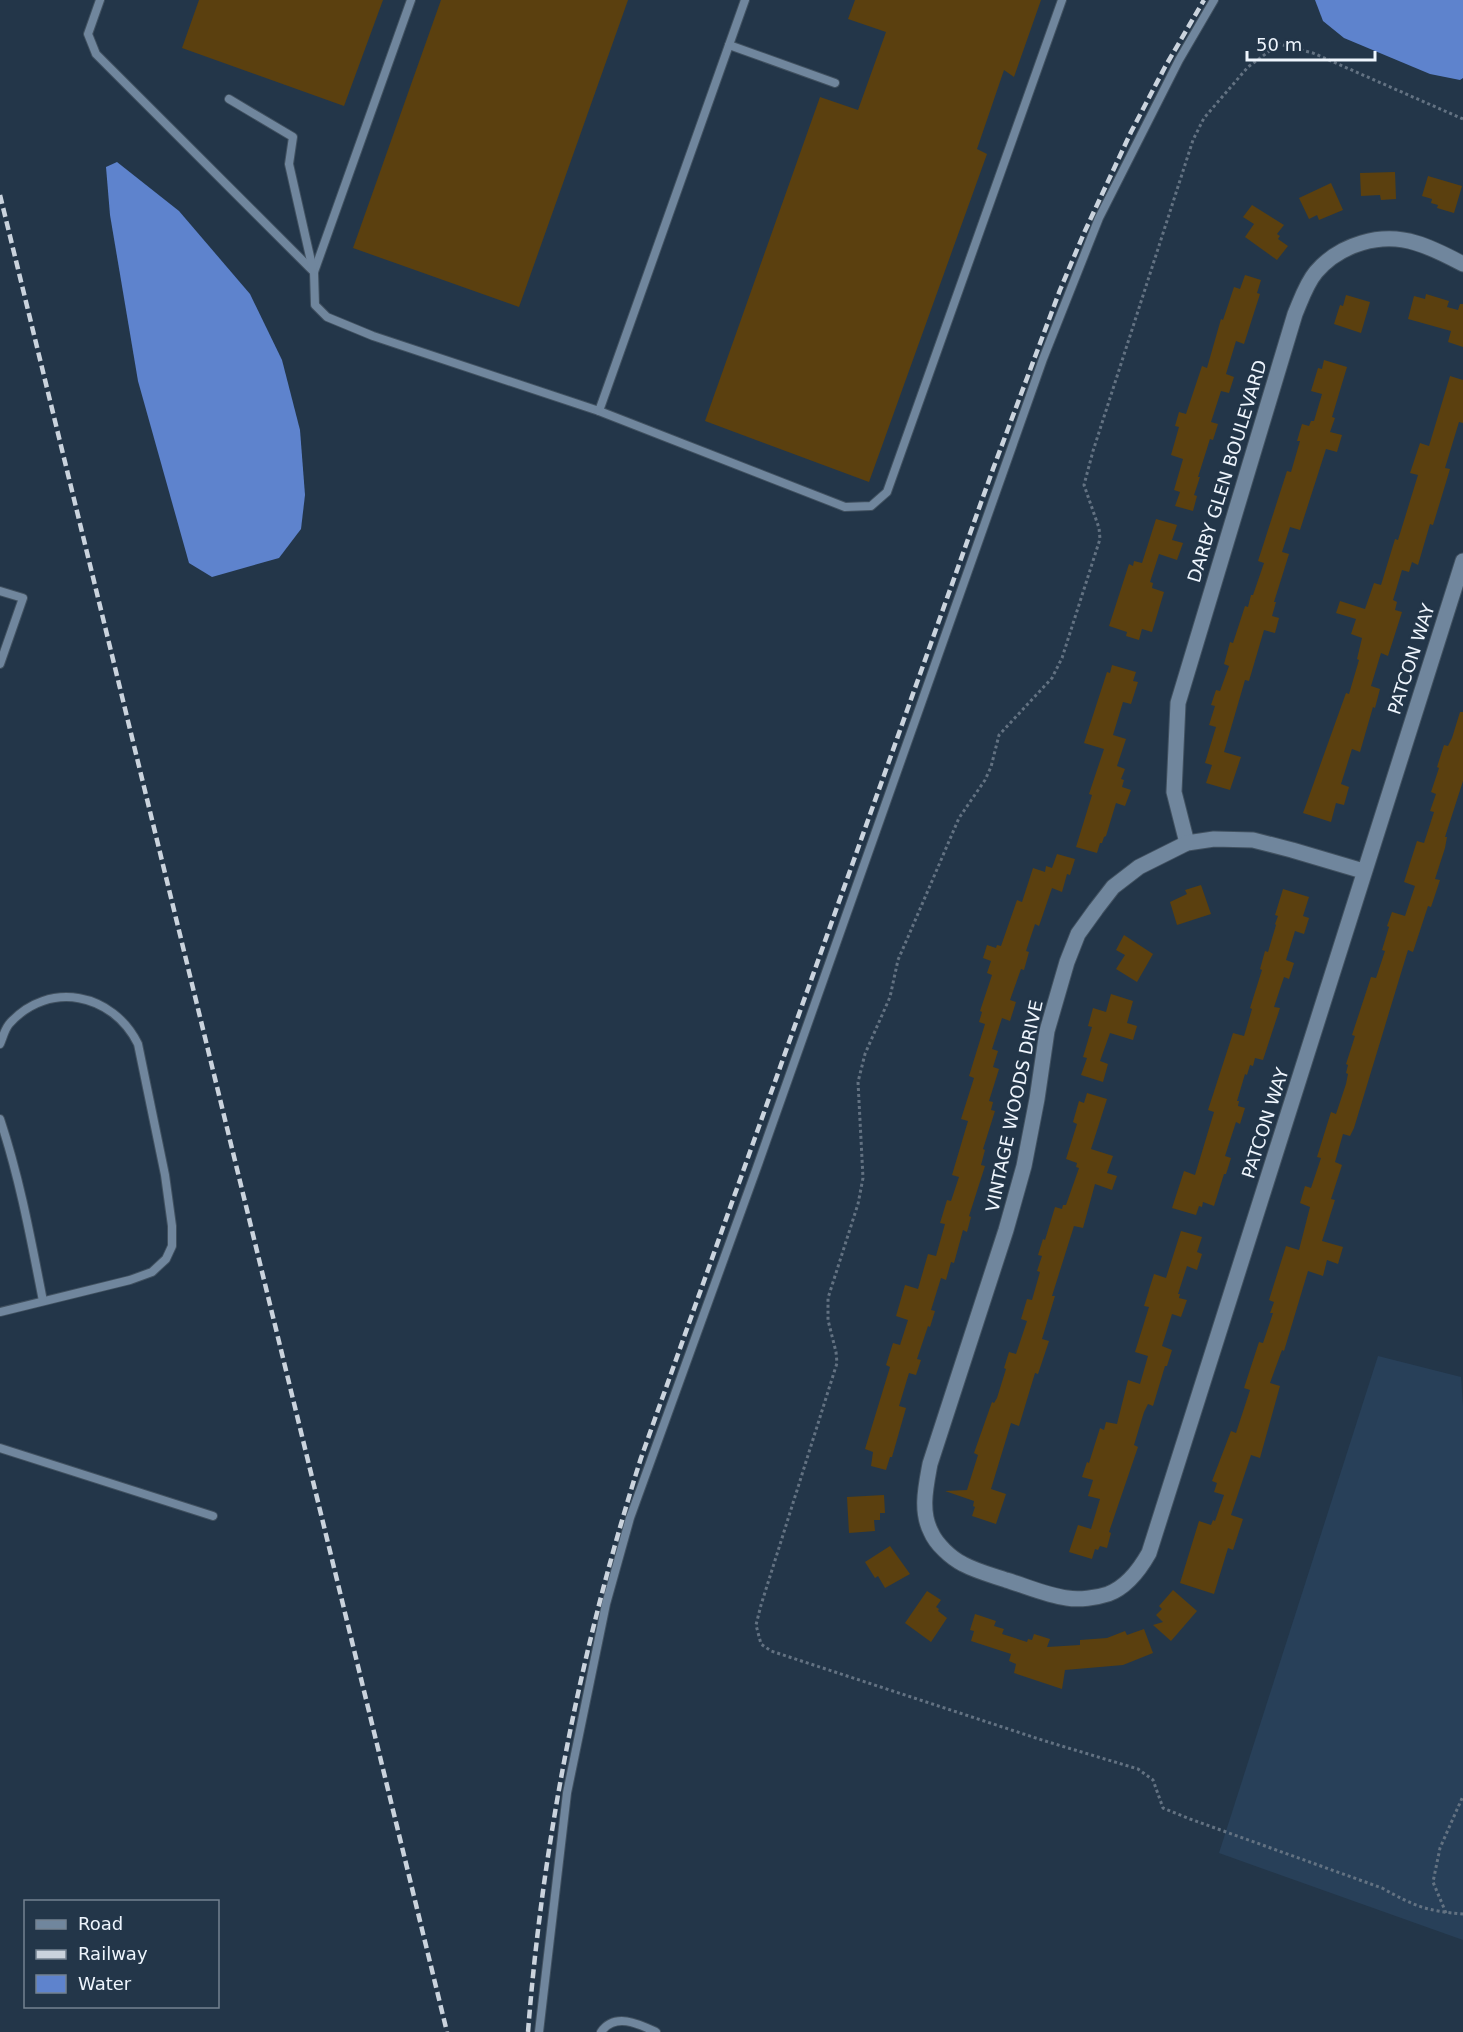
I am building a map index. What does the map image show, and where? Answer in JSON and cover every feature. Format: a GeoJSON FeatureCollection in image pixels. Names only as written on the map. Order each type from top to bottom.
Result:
{"type":"FeatureCollection","features":[{"type":"Feature","properties":{"kind":"street","name":"DARBY GLEN BOULEVARD"},"geometry":{"type":"LineString","coordinates":[[1187,843],[1174,792],[1178,704],[1295,314],[1303,294],[1315,273],[1331,258],[1351,246],[1372,240],[1395,238],[1417,243],[1463,264]]}},
{"type":"Feature","properties":{"kind":"street","name":"PATCON WAY"},"geometry":{"type":"LineString","coordinates":[[1020,1584],[1069,1599],[1109,1594],[1140,1570],[1149,1553],[1463,561]]}},
{"type":"Feature","properties":{"kind":"street","name":"VINTAGE WOODS DRIVE"},"geometry":{"type":"LineString","coordinates":[[1020,1584],[961,1564],[944,1548],[931,1533],[925,1509],[925,1490],[930,1464],[1006,1230],[1024,1166],[1047,1031],[1067,962],[1078,934],[1113,887],[1138,867],[1187,843],[1214,839],[1253,840],[1292,849],[1364,872]]}},
{"type":"Feature","properties":{"kind":"lane"},"geometry":{"type":"LineString","coordinates":[[100,0],[88,34],[96,54],[314,272]]}},
{"type":"Feature","properties":{"kind":"lane"},"geometry":{"type":"LineString","coordinates":[[314,272],[411,0]]}},
{"type":"Feature","properties":{"kind":"lane"},"geometry":{"type":"LineString","coordinates":[[600,411],[745,0]]}},
{"type":"Feature","properties":{"kind":"lane"},"geometry":{"type":"LineString","coordinates":[[229,99],[293,137],[290,164],[314,272],[315,305],[327,317],[373,336],[600,411],[845,507],[871,506],[887,492],[1062,0]]}},
{"type":"Feature","properties":{"kind":"lane"},"geometry":{"type":"LineString","coordinates":[[539,2032],[567,1793],[606,1604],[630,1518],[760,1159],[1043,359],[1099,218],[1179,60],[1214,0]]}},
{"type":"Feature","properties":{"kind":"lane"},"geometry":{"type":"LineString","coordinates":[[729,45],[835,83]]}},
{"type":"Feature","properties":{"kind":"lane"},"geometry":{"type":"LineString","coordinates":[[0,591],[23,598],[0,664]]}},
{"type":"Feature","properties":{"kind":"lane"},"geometry":{"type":"LineString","coordinates":[[0,1044],[8,1024],[27,1008],[55,996],[71,995],[86,1000],[110,1011],[122,1020],[131,1030],[138,1044],[165,1175],[172,1226],[172,1246],[166,1259],[152,1272],[129,1280],[0,1312]]}},
{"type":"Feature","properties":{"kind":"lane"},"geometry":{"type":"LineString","coordinates":[[0,1119],[25,1209],[43,1301]]}},
{"type":"Feature","properties":{"kind":"lane"},"geometry":{"type":"LineString","coordinates":[[0,1448],[213,1516]]}},
{"type":"Feature","properties":{"kind":"lane"},"geometry":{"type":"LineString","coordinates":[[601,2032],[615,2022],[632,2021],[657,2032]]}},
{"type":"Feature","properties":{"kind":"path"},"geometry":{"type":"LineString","coordinates":[[1463,119],[1312,53],[1279,44],[1248,67],[1204,118],[1192,140],[1084,485],[1096,517],[1100,539],[1065,648],[1052,678],[999,735],[988,774],[959,818],[898,960],[890,997],[859,1073],[863,1178],[858,1204],[828,1298],[828,1320],[837,1363],[756,1625],[761,1644],[771,1651],[1045,1741],[1138,1768],[1153,1780],[1163,1808],[1382,1888],[1411,1905],[1435,1912],[1463,1914]]}},
{"type":"Feature","properties":{"kind":"path"},"geometry":{"type":"LineString","coordinates":[[1446,1913],[1433,1882],[1440,1848],[1463,1796]]}},
{"type":"Feature","properties":{"kind":"shaded area"},"geometry":{"type":"Polygon","coordinates":[[[1378,1356],[1461,1377],[1463,1406],[1463,1940],[1219,1853],[1378,1356]]]}},
{"type":"Feature","properties":{"kind":"water"},"geometry":{"type":"Polygon","coordinates":[[[1315,0],[1463,0],[1463,78],[1460,80],[1430,74],[1344,38],[1323,21],[1315,0]]]}},
{"type":"Feature","properties":{"kind":"water"},"geometry":{"type":"Polygon","coordinates":[[[117,162],[179,211],[250,294],[282,360],[300,430],[305,495],[301,529],[279,558],[212,577],[189,563],[138,381],[110,215],[106,167],[117,162]]]}},
{"type":"Feature","properties":{"kind":"building"},"geometry":{"type":"Polygon","coordinates":[[[199,0],[383,0],[344,106],[182,48],[199,0]]]}},
{"type":"Feature","properties":{"kind":"building"},"geometry":{"type":"Polygon","coordinates":[[[441,0],[628,0],[519,307],[353,248],[441,0]]]}},
{"type":"Feature","properties":{"kind":"building"},"geometry":{"type":"Polygon","coordinates":[[[855,0],[1041,0],[1014,77],[1004,70],[977,149],[987,154],[869,482],[705,421],[820,97],[858,110],[886,32],[848,19],[855,0]]]}},
{"type":"Feature","properties":{"kind":"building"},"geometry":{"type":"Polygon","coordinates":[[[1395,172],[1396,199],[1381,200],[1380,195],[1361,196],[1360,173],[1395,172]]]}},
{"type":"Feature","properties":{"kind":"building"},"geometry":{"type":"Polygon","coordinates":[[[1428,176],[1462,186],[1454,213],[1437,208],[1438,205],[1431,203],[1432,199],[1422,196],[1428,176]]]}},
{"type":"Feature","properties":{"kind":"building"},"geometry":{"type":"Polygon","coordinates":[[[1331,183],[1343,210],[1319,220],[1317,215],[1309,219],[1299,198],[1331,183]]]}},
{"type":"Feature","properties":{"kind":"building"},"geometry":{"type":"Polygon","coordinates":[[[1252,205],[1284,225],[1277,234],[1280,236],[1278,239],[1288,246],[1277,260],[1245,237],[1254,224],[1243,217],[1252,205]]]}},
{"type":"Feature","properties":{"kind":"building"},"geometry":{"type":"Polygon","coordinates":[[[1245,275],[1261,280],[1257,293],[1260,294],[1244,344],[1236,341],[1226,374],[1234,377],[1229,393],[1221,391],[1211,422],[1218,424],[1213,440],[1210,439],[1198,477],[1200,477],[1194,495],[1197,496],[1193,511],[1175,506],[1180,492],[1174,490],[1183,459],[1171,455],[1179,427],[1175,426],[1179,412],[1186,414],[1202,366],[1207,368],[1221,319],[1223,320],[1234,287],[1240,289],[1245,275]]]}},
{"type":"Feature","properties":{"kind":"building"},"geometry":{"type":"Polygon","coordinates":[[[1426,294],[1449,301],[1447,307],[1458,310],[1460,304],[1463,304],[1463,347],[1448,342],[1451,331],[1408,319],[1414,296],[1425,299],[1426,294]]]}},
{"type":"Feature","properties":{"kind":"building"},"geometry":{"type":"Polygon","coordinates":[[[1346,295],[1370,302],[1361,333],[1334,324],[1346,295]]]}},
{"type":"Feature","properties":{"kind":"building"},"geometry":{"type":"Polygon","coordinates":[[[1324,360],[1347,367],[1332,417],[1335,418],[1330,432],[1342,435],[1337,452],[1326,449],[1300,530],[1290,527],[1282,552],[1289,554],[1274,602],[1276,602],[1272,616],[1279,618],[1275,633],[1264,630],[1249,681],[1245,680],[1224,752],[1241,757],[1230,790],[1206,783],[1212,765],[1205,763],[1216,727],[1209,725],[1215,706],[1211,705],[1216,690],[1220,691],[1229,666],[1224,664],[1230,642],[1233,643],[1245,606],[1248,607],[1264,563],[1258,561],[1287,471],[1291,472],[1300,441],[1297,441],[1302,424],[1309,426],[1311,421],[1314,421],[1322,394],[1311,391],[1318,368],[1322,369],[1324,360]]]}},
{"type":"Feature","properties":{"kind":"building"},"geometry":{"type":"Polygon","coordinates":[[[1450,376],[1463,380],[1463,423],[1459,422],[1445,468],[1450,469],[1418,565],[1412,562],[1409,572],[1402,570],[1393,600],[1397,602],[1395,610],[1402,612],[1388,656],[1381,653],[1371,686],[1380,689],[1375,708],[1373,707],[1360,752],[1352,749],[1341,784],[1349,787],[1344,805],[1336,803],[1331,822],[1303,813],[1346,693],[1349,694],[1359,660],[1357,659],[1362,638],[1351,634],[1356,619],[1336,613],[1340,601],[1365,609],[1374,583],[1381,585],[1418,475],[1410,473],[1420,443],[1429,446],[1450,376]]]}},
{"type":"Feature","properties":{"kind":"building"},"geometry":{"type":"Polygon","coordinates":[[[1156,519],[1177,525],[1172,540],[1183,543],[1177,560],[1159,554],[1150,582],[1153,583],[1152,588],[1164,592],[1152,632],[1142,629],[1139,640],[1126,636],[1127,632],[1109,626],[1129,564],[1133,566],[1134,561],[1142,563],[1156,519]]]}},
{"type":"Feature","properties":{"kind":"building"},"geometry":{"type":"Polygon","coordinates":[[[1112,665],[1136,672],[1133,681],[1138,682],[1131,704],[1123,702],[1113,735],[1126,739],[1117,766],[1125,769],[1121,779],[1124,780],[1122,787],[1131,790],[1125,806],[1116,803],[1106,836],[1100,843],[1097,853],[1076,847],[1092,795],[1089,794],[1104,749],[1084,743],[1107,672],[1110,673],[1112,665]]]}},
{"type":"Feature","properties":{"kind":"building"},"geometry":{"type":"Polygon","coordinates":[[[1460,712],[1463,712],[1463,781],[1445,837],[1447,837],[1445,848],[1435,879],[1440,880],[1431,907],[1428,906],[1413,952],[1408,950],[1354,1128],[1350,1136],[1343,1134],[1335,1162],[1342,1165],[1331,1199],[1335,1200],[1322,1241],[1343,1247],[1338,1264],[1327,1260],[1323,1276],[1308,1271],[1284,1351],[1282,1350],[1270,1383],[1280,1386],[1260,1458],[1251,1455],[1231,1515],[1243,1519],[1233,1550],[1228,1548],[1214,1594],[1180,1583],[1199,1521],[1211,1525],[1213,1520],[1215,1521],[1224,1495],[1214,1492],[1217,1483],[1212,1481],[1231,1431],[1236,1433],[1250,1390],[1244,1388],[1259,1342],[1263,1343],[1273,1313],[1270,1313],[1274,1302],[1269,1300],[1286,1246],[1299,1250],[1310,1207],[1300,1203],[1305,1186],[1311,1188],[1321,1158],[1317,1157],[1331,1112],[1336,1114],[1346,1084],[1348,1065],[1346,1064],[1355,1036],[1352,1035],[1371,977],[1376,978],[1385,951],[1382,950],[1392,912],[1405,916],[1415,886],[1404,882],[1417,841],[1424,843],[1434,812],[1430,811],[1436,794],[1431,792],[1439,768],[1437,767],[1444,745],[1448,746],[1452,738],[1460,712]]]}},
{"type":"Feature","properties":{"kind":"building"},"geometry":{"type":"Polygon","coordinates":[[[1057,854],[1075,859],[1070,875],[1067,874],[1062,892],[1052,888],[1039,926],[1035,924],[1026,951],[1029,952],[1024,970],[1021,969],[1010,1000],[1016,1002],[1010,1021],[1002,1018],[992,1049],[998,1051],[993,1067],[999,1069],[989,1101],[993,1102],[991,1110],[995,1111],[983,1149],[985,1150],[981,1165],[985,1166],[969,1216],[971,1217],[967,1232],[963,1230],[954,1263],[951,1262],[946,1280],[941,1278],[931,1310],[935,1311],[917,1359],[921,1360],[916,1375],[909,1373],[899,1406],[906,1408],[892,1457],[890,1457],[886,1470],[871,1466],[873,1452],[865,1449],[890,1367],[886,1365],[893,1343],[900,1345],[908,1320],[896,1316],[905,1285],[918,1289],[928,1254],[936,1256],[945,1224],[940,1223],[947,1200],[951,1201],[959,1177],[952,1175],[968,1121],[961,1119],[974,1078],[969,1076],[985,1024],[979,1022],[982,1012],[980,1011],[992,975],[987,973],[991,961],[983,958],[987,945],[996,948],[997,945],[1001,946],[1017,900],[1022,902],[1033,868],[1045,872],[1046,866],[1052,868],[1057,854]]]}},
{"type":"Feature","properties":{"kind":"building"},"geometry":{"type":"Polygon","coordinates":[[[1201,885],[1211,914],[1177,925],[1170,902],[1187,894],[1185,890],[1201,885]]]}},
{"type":"Feature","properties":{"kind":"building"},"geometry":{"type":"Polygon","coordinates":[[[1283,889],[1309,897],[1303,916],[1309,918],[1304,934],[1295,931],[1286,960],[1294,963],[1289,979],[1284,977],[1274,1007],[1280,1008],[1263,1060],[1255,1058],[1253,1066],[1250,1065],[1247,1075],[1245,1074],[1237,1101],[1239,1101],[1238,1106],[1245,1108],[1240,1124],[1236,1122],[1225,1156],[1231,1158],[1226,1174],[1224,1174],[1214,1206],[1203,1202],[1196,1215],[1172,1208],[1184,1171],[1195,1175],[1214,1112],[1208,1110],[1233,1033],[1244,1036],[1265,951],[1268,952],[1276,925],[1278,916],[1275,915],[1283,889]]]}},
{"type":"Feature","properties":{"kind":"building"},"geometry":{"type":"Polygon","coordinates":[[[1124,935],[1153,954],[1137,982],[1116,969],[1125,955],[1116,950],[1124,935]]]}},
{"type":"Feature","properties":{"kind":"building"},"geometry":{"type":"Polygon","coordinates":[[[1111,994],[1133,1001],[1127,1023],[1137,1026],[1133,1040],[1110,1033],[1100,1061],[1108,1064],[1103,1082],[1081,1075],[1087,1058],[1083,1057],[1092,1027],[1088,1026],[1093,1008],[1106,1012],[1111,994]]]}},
{"type":"Feature","properties":{"kind":"building"},"geometry":{"type":"Polygon","coordinates":[[[1087,1093],[1107,1099],[1091,1149],[1113,1156],[1107,1173],[1117,1176],[1112,1190],[1095,1184],[1083,1228],[1074,1226],[1052,1296],[1055,1296],[1042,1339],[1049,1341],[1038,1374],[1035,1373],[1019,1426],[1011,1423],[991,1489],[1006,1494],[996,1524],[972,1516],[974,1501],[945,1491],[967,1490],[978,1455],[974,1453],[992,1402],[994,1403],[997,1398],[1009,1352],[1016,1354],[1027,1321],[1021,1319],[1027,1299],[1032,1300],[1040,1272],[1037,1271],[1042,1256],[1038,1255],[1043,1239],[1045,1240],[1055,1207],[1062,1209],[1063,1205],[1066,1205],[1079,1168],[1076,1167],[1077,1163],[1066,1159],[1077,1124],[1073,1122],[1079,1101],[1084,1103],[1087,1093]]]}},
{"type":"Feature","properties":{"kind":"building"},"geometry":{"type":"Polygon","coordinates":[[[1181,1231],[1202,1237],[1197,1252],[1202,1254],[1197,1270],[1187,1266],[1178,1294],[1180,1294],[1179,1298],[1187,1300],[1181,1317],[1172,1314],[1162,1346],[1172,1350],[1153,1406],[1148,1404],[1144,1412],[1134,1445],[1138,1447],[1109,1532],[1111,1533],[1107,1548],[1100,1546],[1098,1550],[1095,1549],[1092,1559],[1069,1552],[1078,1525],[1091,1529],[1100,1499],[1088,1496],[1093,1480],[1082,1477],[1100,1428],[1104,1430],[1106,1422],[1117,1424],[1128,1380],[1140,1384],[1148,1356],[1135,1352],[1149,1307],[1144,1306],[1154,1274],[1166,1278],[1181,1231]]]}},
{"type":"Feature","properties":{"kind":"building"},"geometry":{"type":"Polygon","coordinates":[[[884,1495],[885,1513],[880,1513],[880,1520],[874,1520],[875,1531],[849,1533],[847,1497],[884,1495]]]}},
{"type":"Feature","properties":{"kind":"building"},"geometry":{"type":"Polygon","coordinates":[[[890,1546],[910,1574],[885,1588],[878,1576],[875,1578],[865,1562],[890,1546]]]}},
{"type":"Feature","properties":{"kind":"building"},"geometry":{"type":"Polygon","coordinates":[[[1173,1590],[1197,1611],[1171,1641],[1153,1625],[1163,1622],[1156,1615],[1162,1609],[1159,1606],[1173,1590]]]}},
{"type":"Feature","properties":{"kind":"building"},"geometry":{"type":"Polygon","coordinates":[[[927,1591],[941,1600],[936,1607],[947,1618],[931,1642],[905,1623],[927,1591]]]}},
{"type":"Feature","properties":{"kind":"building"},"geometry":{"type":"Polygon","coordinates":[[[975,1614],[996,1621],[994,1626],[1004,1629],[1002,1634],[1027,1642],[1028,1639],[1032,1640],[1034,1634],[1050,1639],[1047,1647],[1080,1645],[1080,1640],[1107,1638],[1125,1631],[1127,1635],[1144,1629],[1153,1653],[1123,1665],[1065,1670],[1062,1689],[1014,1673],[1016,1664],[1009,1661],[1011,1654],[971,1641],[974,1631],[970,1630],[975,1614]]]}},
{"type":"Feature","properties":{"kind":"railway"},"geometry":{"type":"LineString","coordinates":[[528,2032],[544,1886],[568,1742],[601,1599],[641,1458],[993,469],[1060,290],[1131,132],[1204,0]]}},
{"type":"Feature","properties":{"kind":"railway"},"geometry":{"type":"LineString","coordinates":[[0,195],[447,2032]]}}]}
